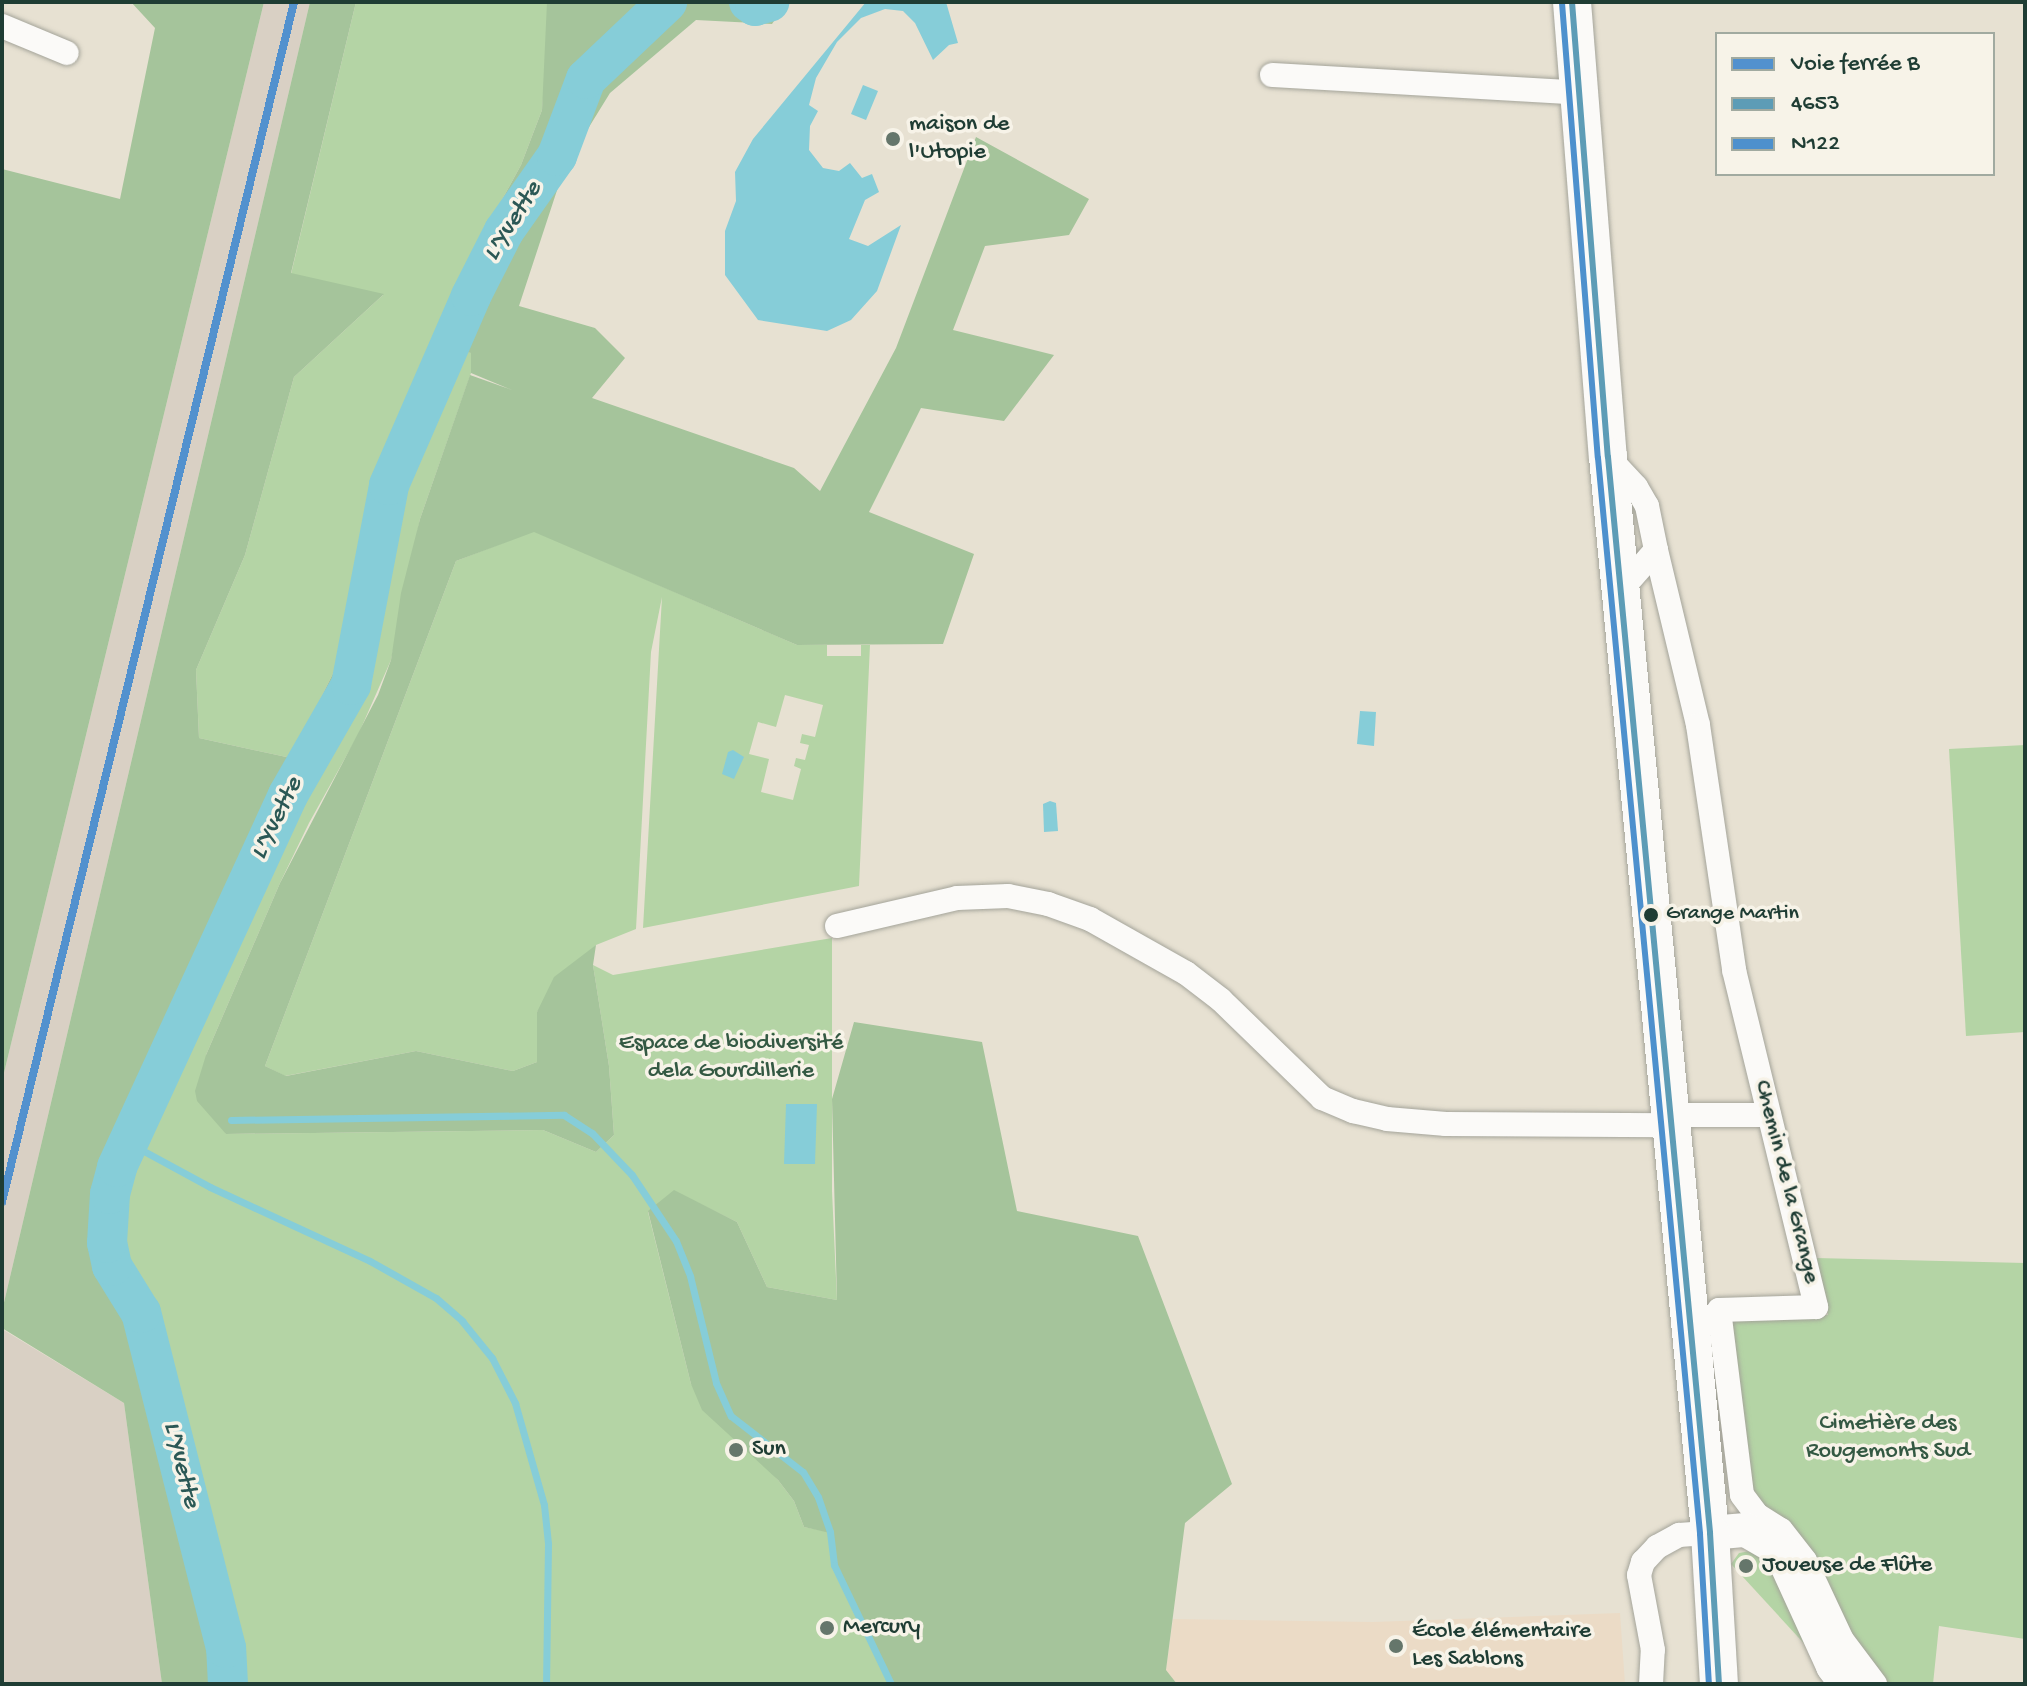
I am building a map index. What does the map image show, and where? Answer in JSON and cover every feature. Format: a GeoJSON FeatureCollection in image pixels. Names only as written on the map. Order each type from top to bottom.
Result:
{"type":"FeatureCollection","features":[{"type":"Feature","properties":{"kind":"main road"},"geometry":{"type":"LineString","coordinates":[[1579,5],[1581,93],[1608,457],[1668,1120],[1710,1533],[1719,1684]]}},
{"type":"Feature","properties":{"kind":"street"},"geometry":{"type":"LineString","coordinates":[[2,26],[67,53]]}},
{"type":"Feature","properties":{"kind":"street"},"geometry":{"type":"LineString","coordinates":[[1272,75],[1581,93]]}},
{"type":"Feature","properties":{"kind":"street","name":"Chemin de la Grange"},"geometry":{"type":"LineString","coordinates":[[1608,457],[1636,487],[1647,506],[1698,725],[1734,970],[1816,1307],[1719,1310],[1742,1495],[1757,1515],[1781,1530],[1805,1561],[1842,1640],[1875,1684]]}},
{"type":"Feature","properties":{"kind":"street"},"geometry":{"type":"LineString","coordinates":[[1620,591],[1656,550]]}},
{"type":"Feature","properties":{"kind":"street"},"geometry":{"type":"LineString","coordinates":[[837,926],[957,898],[1008,896],[1048,904],[1090,919],[1186,973],[1221,1000],[1322,1098],[1353,1111],[1387,1119],[1446,1124],[1769,1115]]}},
{"type":"Feature","properties":{"kind":"street"},"geometry":{"type":"LineString","coordinates":[[1651,1684],[1653,1650],[1639,1575],[1643,1562],[1657,1547],[1679,1535],[1746,1530],[1780,1550],[1833,1666],[1846,1684]]}},
{"type":"Feature","properties":{"kind":"shaded area"},"geometry":{"type":"Polygon","coordinates":[[[264,2],[310,2],[2,1311],[2,1081],[264,2]]]}},
{"type":"Feature","properties":{"kind":"shaded area"},"geometry":{"type":"Polygon","coordinates":[[[2,1329],[124,1403],[162,1684],[2,1684],[2,1329]]]}},
{"type":"Feature","properties":{"kind":"shaded area","name":"École élémentaire Les Sablons"},"geometry":{"type":"Polygon","coordinates":[[[1620,1613],[1625,1684],[1177,1684],[1166,1670],[1173,1619],[1373,1622],[1620,1613]]]}},
{"type":"Feature","properties":{"kind":"green space"},"geometry":{"type":"Polygon","coordinates":[[[131,2],[264,2],[2,1081],[2,169],[120,199],[155,28],[131,2]]]}},
{"type":"Feature","properties":{"kind":"green space"},"geometry":{"type":"Polygon","coordinates":[[[310,2],[356,2],[291,273],[384,294],[294,377],[245,555],[196,670],[199,738],[291,758],[342,655],[383,476],[439,350],[470,258],[521,165],[542,110],[547,2],[787,2],[772,24],[696,20],[610,93],[565,166],[519,306],[595,328],[625,358],[592,398],[794,468],[820,491],[896,348],[976,137],[1089,199],[1069,235],[985,246],[953,330],[1054,355],[1004,421],[921,408],[869,512],[974,554],[943,644],[797,645],[534,532],[456,561],[265,1066],[286,1076],[416,1051],[513,1071],[537,1062],[537,1012],[554,977],[596,945],[593,965],[609,1066],[614,1135],[596,1152],[543,1130],[226,1134],[197,1101],[195,1091],[206,1055],[280,883],[378,695],[391,660],[401,593],[420,519],[470,375],[512,390],[471,373],[471,353],[449,348],[389,485],[351,685],[288,795],[117,1167],[110,1194],[107,1243],[112,1266],[141,1313],[226,1648],[228,1684],[162,1684],[124,1403],[2,1328],[2,1311],[310,2]]]}},
{"type":"Feature","properties":{"kind":"green space"},"geometry":{"type":"Polygon","coordinates":[[[356,2],[547,2],[547,54],[542,110],[521,165],[470,258],[439,350],[383,476],[342,655],[291,758],[199,738],[196,670],[245,555],[294,377],[383,295],[291,274],[356,2]]]}},
{"type":"Feature","properties":{"kind":"green space","name":"Espace de biodiversité dela Gourdillerie"},"geometry":{"type":"Polygon","coordinates":[[[449,348],[472,353],[471,373],[420,519],[391,660],[358,735],[280,883],[206,1055],[226,1134],[543,1130],[596,1152],[614,1135],[609,1066],[593,965],[613,975],[832,938],[832,1191],[837,1300],[767,1287],[737,1222],[674,1191],[648,1212],[691,1384],[778,1480],[794,1501],[804,1527],[830,1532],[834,1565],[891,1684],[228,1684],[226,1648],[141,1314],[112,1266],[107,1243],[110,1194],[117,1167],[288,795],[351,685],[389,485],[449,348]]]}},
{"type":"Feature","properties":{"kind":"green space"},"geometry":{"type":"Polygon","coordinates":[[[534,531],[797,645],[827,645],[827,656],[861,656],[861,645],[870,645],[859,886],[643,928],[662,597],[651,652],[636,929],[596,945],[537,1012],[537,1062],[513,1071],[416,1051],[285,1076],[265,1066],[456,561],[534,531]],[[785,695],[776,727],[758,722],[749,754],[769,759],[761,792],[793,800],[801,769],[794,766],[796,758],[805,760],[809,745],[800,743],[802,734],[815,737],[823,705],[785,695]]]}},
{"type":"Feature","properties":{"kind":"green space"},"geometry":{"type":"Polygon","coordinates":[[[2025,745],[2025,1032],[1966,1036],[1949,749],[2025,745]]]}},
{"type":"Feature","properties":{"kind":"green space"},"geometry":{"type":"Polygon","coordinates":[[[854,1022],[982,1042],[1017,1211],[1138,1236],[1232,1484],[1185,1523],[1166,1670],[1177,1684],[891,1684],[834,1565],[830,1533],[804,1527],[794,1501],[778,1480],[702,1410],[691,1384],[648,1211],[674,1190],[737,1222],[767,1287],[837,1300],[832,1099],[854,1022]]]}},
{"type":"Feature","properties":{"kind":"green space","name":"Cimetière des Rougemonts Sud"},"geometry":{"type":"Polygon","coordinates":[[[1816,1258],[2025,1263],[2025,1639],[1939,1626],[1933,1684],[1880,1684],[1754,1499],[1725,1318],[1828,1315],[1816,1258]]]}},
{"type":"Feature","properties":{"kind":"green space"},"geometry":{"type":"Polygon","coordinates":[[[1750,1551],[1769,1559],[1810,1650],[1731,1564],[1739,1553],[1750,1551]]]}},
{"type":"Feature","properties":{"kind":"water"},"geometry":{"type":"Polygon","coordinates":[[[866,2],[946,2],[958,43],[949,45],[933,60],[915,23],[903,11],[885,9],[861,18],[837,42],[816,78],[809,105],[818,111],[810,126],[809,150],[823,168],[839,171],[850,163],[862,178],[872,174],[879,192],[865,200],[849,239],[868,246],[901,225],[877,291],[851,320],[827,331],[758,320],[725,275],[725,231],[736,201],[735,172],[753,139],[866,2]]]}},
{"type":"Feature","properties":{"kind":"water"},"geometry":{"type":"Polygon","coordinates":[[[863,85],[878,91],[866,120],[851,114],[863,85]]]}},
{"type":"Feature","properties":{"kind":"water"},"geometry":{"type":"Polygon","coordinates":[[[1360,711],[1376,712],[1374,746],[1357,744],[1360,711]]]}},
{"type":"Feature","properties":{"kind":"water"},"geometry":{"type":"Polygon","coordinates":[[[733,750],[744,757],[734,779],[722,774],[728,752],[733,750]]]}},
{"type":"Feature","properties":{"kind":"water"},"geometry":{"type":"Polygon","coordinates":[[[1050,801],[1056,803],[1058,831],[1044,832],[1043,804],[1050,801]]]}},
{"type":"Feature","properties":{"kind":"water"},"geometry":{"type":"Polygon","coordinates":[[[786,1104],[817,1104],[815,1164],[784,1164],[786,1104]]]}},
{"type":"Feature","properties":{"kind":"waterway","name":"L'Yvette"},"geometry":{"type":"LineString","coordinates":[[228,1684],[226,1648],[141,1313],[112,1266],[107,1243],[110,1194],[117,1167],[288,795],[351,685],[389,485],[471,296],[504,231],[557,156],[586,79],[667,2]]}},
{"type":"Feature","properties":{"kind":"waterway"},"geometry":{"type":"LineString","coordinates":[[749,2],[755,6],[769,2]]}},
{"type":"Feature","properties":{"kind":"waterway"},"geometry":{"type":"LineString","coordinates":[[231,1120],[564,1115],[592,1133],[632,1175],[676,1241],[690,1276],[716,1383],[731,1416],[803,1472],[818,1497],[830,1532],[834,1565],[891,1684]]}},
{"type":"Feature","properties":{"kind":"waterway"},"geometry":{"type":"LineString","coordinates":[[129,1143],[210,1187],[370,1261],[436,1298],[462,1321],[492,1358],[515,1403],[544,1505],[548,1544],[546,1684]]}},
{"type":"Feature","properties":{"kind":"rail line","name":"B"},"geometry":{"type":"LineString","coordinates":[[2,1202],[294,2]]}},
{"type":"Feature","properties":{"kind":"transit line","name":"4653"},"geometry":{"type":"LineString","coordinates":[[1572,2],[1608,457],[1710,1533],[1719,1684]]}},
{"type":"Feature","properties":{"kind":"transit line","name":"N122"},"geometry":{"type":"LineString","coordinates":[[1562,3],[1598,458],[1700,1534],[1709,1684]]}},
{"type":"Feature","properties":{"kind":"place","name":"maison de l'Utopie"},"geometry":{"type":"Point","coordinates":[893,139]}},
{"type":"Feature","properties":{"kind":"place","name":"Grange Martin"},"geometry":{"type":"Point","coordinates":[1651,915]}},
{"type":"Feature","properties":{"kind":"place","name":"Sun"},"geometry":{"type":"Point","coordinates":[736,1450]}},
{"type":"Feature","properties":{"kind":"place","name":"Joueuse de Flûte"},"geometry":{"type":"Point","coordinates":[1746,1566]}},
{"type":"Feature","properties":{"kind":"place","name":"Mercury"},"geometry":{"type":"Point","coordinates":[827,1628]}},
{"type":"Feature","properties":{"kind":"place","name":"École élémentaire Les Sablons"},"geometry":{"type":"Point","coordinates":[1396,1646]}}]}
